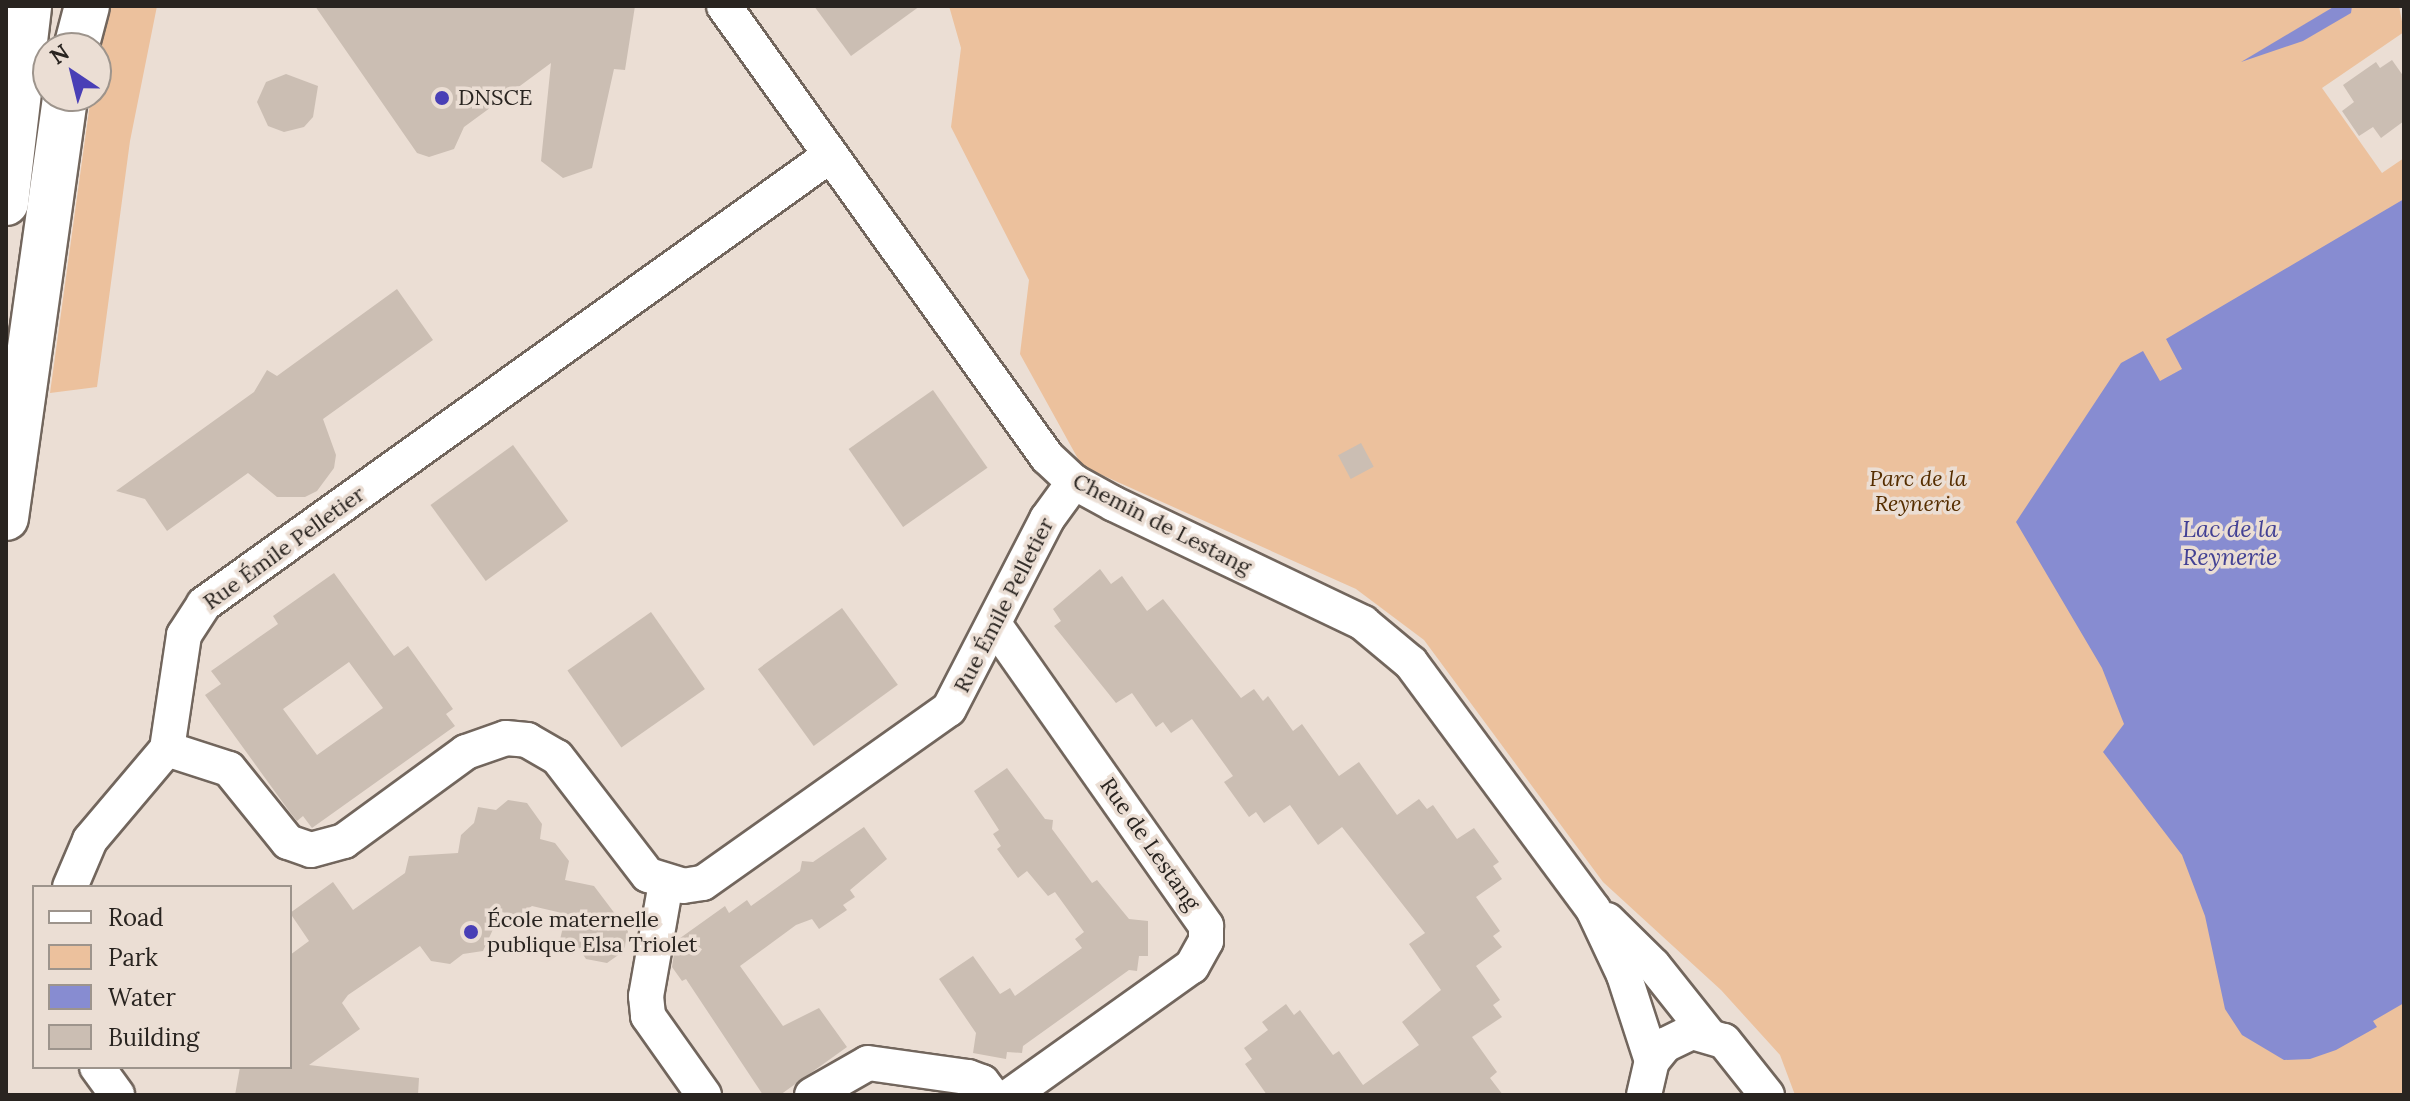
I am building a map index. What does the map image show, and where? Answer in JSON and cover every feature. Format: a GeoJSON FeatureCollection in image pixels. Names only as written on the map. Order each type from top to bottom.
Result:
{"type":"FeatureCollection","features":[{"type":"Feature","properties":{"kind":"main road"},"geometry":{"type":"LineString","coordinates":[[6,203],[29,6]]}},
{"type":"Feature","properties":{"kind":"main road"},"geometry":{"type":"LineString","coordinates":[[80,32],[87,6]]}},
{"type":"Feature","properties":{"kind":"main road"},"geometry":{"type":"LineString","coordinates":[[6,518],[63,112]]}},
{"type":"Feature","properties":{"kind":"street","name":"Chemin de Lestang"},"geometry":{"type":"LineString","coordinates":[[724,6],[828,157],[1047,457],[1074,482],[1363,623],[1388,642],[1432,691],[1593,909],[1653,965],[1707,1033],[1735,1051],[1767,1095]]}},
{"type":"Feature","properties":{"kind":"street","name":"Rue Émile Pelletier"},"geometry":{"type":"LineString","coordinates":[[167,749],[184,635],[204,604],[828,157]]}},
{"type":"Feature","properties":{"kind":"street","name":"Rue Émile Pelletier"},"geometry":{"type":"LineString","coordinates":[[666,883],[683,886],[716,879],[937,721],[957,699],[1047,519],[1074,482]]}},
{"type":"Feature","properties":{"kind":"street","name":"Rue de Lestang"},"geometry":{"type":"LineString","coordinates":[[994,624],[1206,926],[1201,955],[1192,966],[1011,1095]]}},
{"type":"Feature","properties":{"kind":"street"},"geometry":{"type":"LineString","coordinates":[[71,885],[90,840],[167,749],[229,769],[288,842],[311,850],[344,841],[466,752],[487,742],[527,740],[557,757],[637,864],[666,883],[646,996],[648,1016],[704,1095]]}},
{"type":"Feature","properties":{"kind":"street","name":"Chemin de Lestang"},"geometry":{"type":"LineString","coordinates":[[1593,909],[1624,975],[1652,1061]]}},
{"type":"Feature","properties":{"kind":"street"},"geometry":{"type":"LineString","coordinates":[[1644,1095],[1652,1061],[1680,1035],[1707,1033]]}},
{"type":"Feature","properties":{"kind":"street"},"geometry":{"type":"LineString","coordinates":[[812,1095],[868,1063],[968,1077],[982,1082],[992,1095]]}},
{"type":"Feature","properties":{"kind":"street"},"geometry":{"type":"LineString","coordinates":[[98,1069],[117,1095]]}},
{"type":"Feature","properties":{"kind":"green space"},"geometry":{"type":"Polygon","coordinates":[[[108,6],[157,6],[130,141],[97,387],[50,393],[89,112],[112,112],[112,32],[100,31],[108,6]]]}},
{"type":"Feature","properties":{"kind":"green space","name":"Parc de la Reynerie"},"geometry":{"type":"Polygon","coordinates":[[[949,6],[2399,6],[2404,32],[2322,88],[2382,173],[2404,158],[2404,1095],[1795,1095],[1780,1055],[1721,990],[1603,882],[1424,640],[1356,589],[1082,466],[1020,354],[1029,280],[951,127],[961,48],[949,6]]]}},
{"type":"Feature","properties":{"kind":"water"},"geometry":{"type":"Polygon","coordinates":[[[2335,6],[2352,6],[2351,13],[2303,41],[2241,62],[2335,6]]]}},
{"type":"Feature","properties":{"kind":"water","name":"Lac de la Reynerie"},"geometry":{"type":"Polygon","coordinates":[[[2404,199],[2404,1003],[2373,1021],[2377,1027],[2336,1050],[2310,1059],[2284,1060],[2242,1035],[2225,1009],[2205,916],[2182,855],[2103,752],[2124,724],[2102,668],[2016,522],[2121,363],[2143,351],[2160,381],[2182,369],[2166,339],[2404,199]]]}},
{"type":"Feature","properties":{"kind":"building","name":"DNSCE"},"geometry":{"type":"Polygon","coordinates":[[[315,6],[635,6],[625,70],[614,69],[592,168],[563,178],[541,161],[551,63],[464,127],[454,149],[429,157],[417,153],[315,6]]]}},
{"type":"Feature","properties":{"kind":"building"},"geometry":{"type":"Polygon","coordinates":[[[814,6],[920,6],[851,56],[814,6]]]}},
{"type":"Feature","properties":{"kind":"building"},"geometry":{"type":"Polygon","coordinates":[[[2392,60],[2404,77],[2404,121],[2381,138],[2373,127],[2359,136],[2342,111],[2354,102],[2343,85],[2376,62],[2380,68],[2392,60]]]}},
{"type":"Feature","properties":{"kind":"building"},"geometry":{"type":"Polygon","coordinates":[[[286,74],[318,86],[313,117],[304,127],[284,132],[268,126],[257,102],[266,82],[286,74]]]}},
{"type":"Feature","properties":{"kind":"building"},"geometry":{"type":"Polygon","coordinates":[[[397,289],[433,340],[323,419],[336,455],[334,468],[317,491],[305,497],[277,497],[248,473],[167,531],[145,499],[116,491],[254,392],[267,370],[277,376],[397,289]]]}},
{"type":"Feature","properties":{"kind":"building"},"geometry":{"type":"Polygon","coordinates":[[[933,390],[987,468],[903,527],[849,449],[933,390]]]}},
{"type":"Feature","properties":{"kind":"building"},"geometry":{"type":"Polygon","coordinates":[[[1361,443],[1374,467],[1351,479],[1338,455],[1361,443]]]}},
{"type":"Feature","properties":{"kind":"building"},"geometry":{"type":"Polygon","coordinates":[[[513,445],[568,521],[486,581],[430,505],[513,445]]]}},
{"type":"Feature","properties":{"kind":"building"},"geometry":{"type":"Polygon","coordinates":[[[1100,569],[1111,584],[1122,576],[1147,611],[1163,599],[1241,698],[1254,689],[1263,701],[1268,696],[1293,731],[1302,724],[1339,776],[1359,762],[1397,815],[1419,799],[1427,809],[1433,805],[1457,839],[1474,828],[1499,862],[1493,866],[1502,879],[1476,897],[1500,931],[1493,936],[1502,947],[1476,966],[1500,1000],[1493,1005],[1502,1017],[1472,1037],[1497,1072],[1490,1078],[1503,1095],[1267,1095],[1245,1064],[1252,1059],[1244,1048],[1268,1030],[1262,1022],[1286,1004],[1294,1015],[1300,1010],[1333,1055],[1339,1051],[1363,1085],[1419,1045],[1402,1022],[1441,990],[1409,944],[1425,933],[1342,827],[1318,845],[1290,805],[1264,823],[1256,812],[1249,817],[1224,782],[1233,776],[1192,719],[1171,733],[1163,722],[1156,727],[1132,693],[1116,703],[1054,626],[1061,621],[1053,609],[1100,569]]]}},
{"type":"Feature","properties":{"kind":"building"},"geometry":{"type":"Polygon","coordinates":[[[334,573],[394,656],[408,646],[453,709],[446,714],[455,726],[312,828],[303,816],[297,821],[205,695],[221,684],[211,671],[278,624],[273,616],[334,573]],[[349,662],[283,709],[317,755],[383,708],[349,662]]]}},
{"type":"Feature","properties":{"kind":"building"},"geometry":{"type":"Polygon","coordinates":[[[842,608],[898,685],[814,746],[758,669],[842,608]]]}},
{"type":"Feature","properties":{"kind":"building"},"geometry":{"type":"Polygon","coordinates":[[[651,612],[705,689],[621,748],[567,671],[651,612]]]}},
{"type":"Feature","properties":{"kind":"building"},"geometry":{"type":"Polygon","coordinates":[[[1007,768],[1045,819],[1053,820],[1052,829],[1092,883],[1097,880],[1129,919],[1148,921],[1148,956],[1139,956],[1137,971],[1129,970],[1023,1046],[1022,1053],[1007,1052],[1006,1059],[973,1053],[976,1033],[939,979],[973,956],[1000,994],[1010,988],[1015,996],[1082,948],[1075,939],[1084,932],[1055,892],[1048,896],[1027,871],[1018,878],[997,849],[1001,846],[993,834],[999,830],[974,791],[1007,768]]]}},
{"type":"Feature","properties":{"kind":"building"},"geometry":{"type":"Polygon","coordinates":[[[508,800],[527,803],[542,824],[540,839],[555,843],[569,861],[565,880],[594,886],[628,931],[624,951],[607,963],[586,959],[578,947],[559,944],[566,914],[532,906],[519,915],[501,912],[483,951],[463,954],[450,964],[431,961],[420,946],[348,995],[342,1003],[360,1029],[309,1065],[419,1078],[418,1095],[235,1095],[240,1069],[292,1069],[292,954],[309,941],[292,912],[333,882],[353,910],[405,873],[409,856],[458,853],[461,835],[474,823],[478,807],[496,810],[508,800]]]}},
{"type":"Feature","properties":{"kind":"building"},"geometry":{"type":"Polygon","coordinates":[[[864,827],[887,859],[850,890],[855,897],[843,905],[847,910],[819,929],[812,919],[796,925],[740,966],[783,1026],[819,1008],[847,1047],[780,1095],[763,1095],[686,979],[682,981],[672,967],[676,941],[725,906],[729,913],[747,900],[751,906],[800,871],[802,861],[813,862],[864,827]]]}},
{"type":"Feature","properties":{"kind":"place","name":"DNSCE"},"geometry":{"type":"Point","coordinates":[442,98]}},
{"type":"Feature","properties":{"kind":"place","name":"École maternelle publique Elsa Triolet"},"geometry":{"type":"Point","coordinates":[471,932]}}]}
